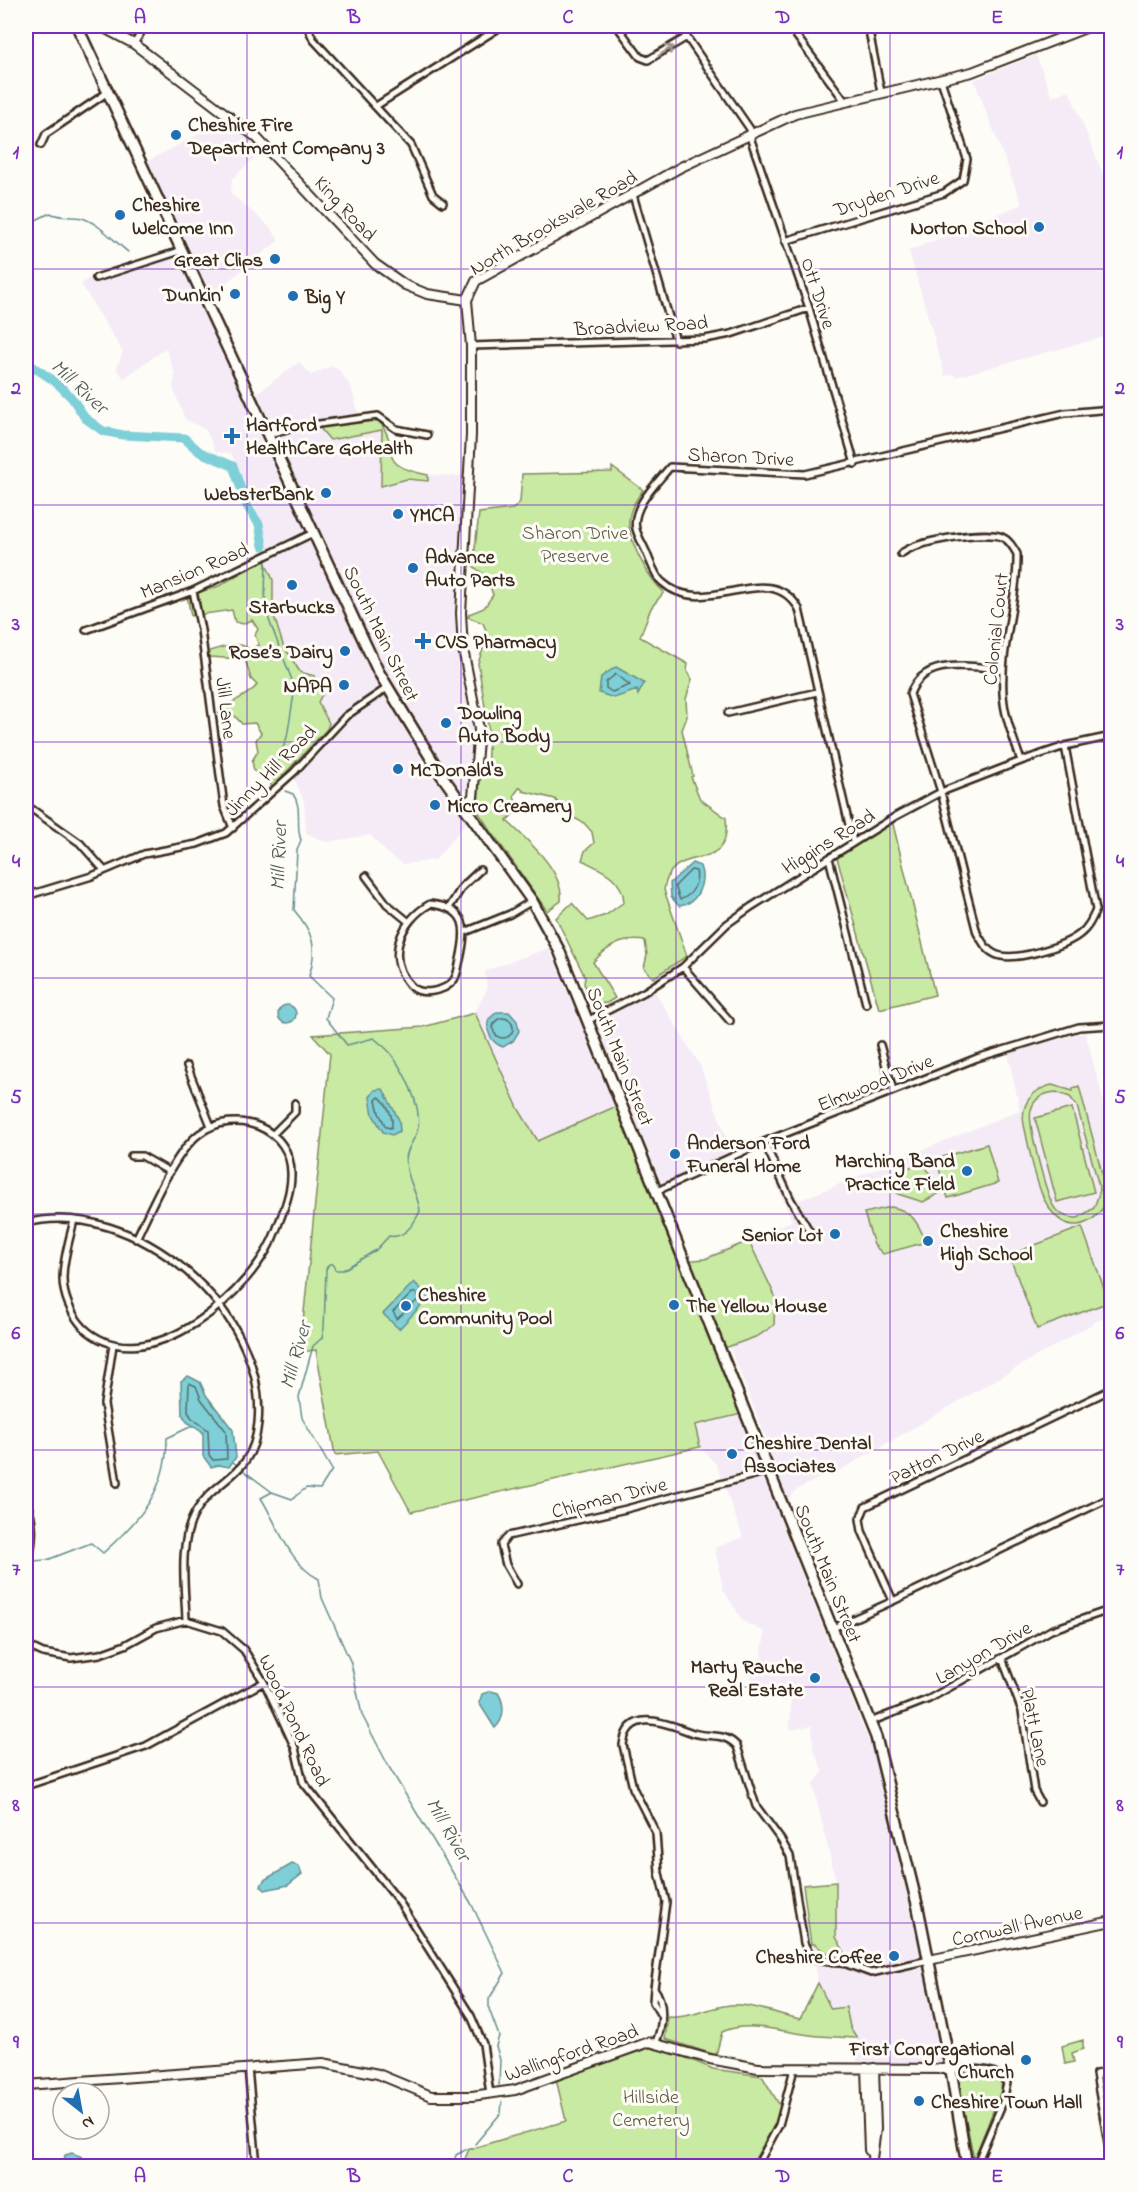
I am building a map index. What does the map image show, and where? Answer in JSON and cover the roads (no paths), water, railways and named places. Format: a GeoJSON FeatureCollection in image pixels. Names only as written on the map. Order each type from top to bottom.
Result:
{"type":"FeatureCollection","features":[{"type":"Feature","properties":{"kind":"highway","name":"South Main Street"},"geometry":{"type":"LineString","coordinates":[[77,26],[180,251],[387,688],[426,751],[532,901],[559,950],[833,1628],[886,1769],[929,1960],[951,2069],[967,2166]]}},
{"type":"Feature","properties":{"kind":"street","name":"King Road"},"geometry":{"type":"LineString","coordinates":[[100,26],[134,44],[256,138],[375,264],[405,285],[427,294],[467,300]]}},
{"type":"Feature","properties":{"kind":"street"},"geometry":{"type":"LineString","coordinates":[[134,44],[145,26]]}},
{"type":"Feature","properties":{"kind":"street"},"geometry":{"type":"LineString","coordinates":[[307,26],[313,39],[411,146],[434,195],[443,204]]}},
{"type":"Feature","properties":{"kind":"street"},"geometry":{"type":"LineString","coordinates":[[376,106],[502,26]]}},
{"type":"Feature","properties":{"kind":"street"},"geometry":{"type":"LineString","coordinates":[[617,26],[640,57],[648,60],[687,37]]}},
{"type":"Feature","properties":{"kind":"street","name":"Ott Drive"},"geometry":{"type":"LineString","coordinates":[[679,26],[747,122],[809,308],[855,464]]}},
{"type":"Feature","properties":{"kind":"street"},"geometry":{"type":"LineString","coordinates":[[789,26],[844,100]]}},
{"type":"Feature","properties":{"kind":"street"},"geometry":{"type":"LineString","coordinates":[[868,26],[881,92]]}},
{"type":"Feature","properties":{"kind":"street","name":"North Brooksvale Road"},"geometry":{"type":"LineString","coordinates":[[464,805],[466,798],[473,791],[479,729],[463,649],[461,613],[471,435],[471,346],[467,300],[477,281],[681,166],[795,114],[844,100],[972,72],[1091,26]]}},
{"type":"Feature","properties":{"kind":"street"},"geometry":{"type":"LineString","coordinates":[[1105,26],[1112,43]]}},
{"type":"Feature","properties":{"kind":"street","name":"Dryden Drive"},"geometry":{"type":"LineString","coordinates":[[785,241],[944,193],[963,180],[967,159],[942,80]]}},
{"type":"Feature","properties":{"kind":"street"},"geometry":{"type":"LineString","coordinates":[[41,145],[46,134],[108,93]]}},
{"type":"Feature","properties":{"kind":"street"},"geometry":{"type":"LineString","coordinates":[[633,195],[676,341]]}},
{"type":"Feature","properties":{"kind":"street"},"geometry":{"type":"LineString","coordinates":[[96,278],[180,251]]}},
{"type":"Feature","properties":{"kind":"street","name":"Broadview Road"},"geometry":{"type":"LineString","coordinates":[[471,346],[676,341],[731,334],[809,308]]}},
{"type":"Feature","properties":{"kind":"street","name":"Sharon Drive"},"geometry":{"type":"LineString","coordinates":[[853,842],[799,609],[792,596],[778,587],[763,587],[698,597],[679,594],[660,581],[636,529],[636,514],[669,466],[805,474],[1065,413],[1112,409]]}},
{"type":"Feature","properties":{"kind":"street"},"geometry":{"type":"LineString","coordinates":[[267,435],[290,428],[378,416],[396,429],[428,435]]}},
{"type":"Feature","properties":{"kind":"street","name":"Mansion Road"},"geometry":{"type":"LineString","coordinates":[[86,630],[193,591],[313,533]]}},
{"type":"Feature","properties":{"kind":"street","name":"Colonial Court"},"geometry":{"type":"LineString","coordinates":[[901,554],[908,547],[952,538],[991,535],[1002,537],[1011,544],[1017,554],[1003,669],[1006,715],[1022,761]]}},
{"type":"Feature","properties":{"kind":"street","name":"Jill Lane"},"geometry":{"type":"LineString","coordinates":[[193,591],[207,672],[224,806],[233,828]]}},
{"type":"Feature","properties":{"kind":"street"},"geometry":{"type":"LineString","coordinates":[[1003,669],[958,666],[935,669],[924,672],[915,681],[910,694],[911,706],[941,792],[976,933],[984,945],[995,954],[1021,956],[1073,939],[1083,932],[1096,910],[1065,746]]}},
{"type":"Feature","properties":{"kind":"street","name":"Jinny Hill Road"},"geometry":{"type":"LineString","coordinates":[[26,896],[105,870],[144,854],[206,841],[233,828],[294,772],[341,720],[387,688]]}},
{"type":"Feature","properties":{"kind":"street"},"geometry":{"type":"LineString","coordinates":[[728,713],[817,692]]}},
{"type":"Feature","properties":{"kind":"street","name":"Higgins Road"},"geometry":{"type":"LineString","coordinates":[[586,1021],[644,992],[683,967],[728,924],[853,842],[941,792],[1065,746],[1112,736]]}},
{"type":"Feature","properties":{"kind":"street"},"geometry":{"type":"LineString","coordinates":[[26,805],[80,843],[105,870]]}},
{"type":"Feature","properties":{"kind":"street"},"geometry":{"type":"LineString","coordinates":[[829,858],[866,1004]]}},
{"type":"Feature","properties":{"kind":"street"},"geometry":{"type":"LineString","coordinates":[[449,908],[462,887],[480,870]]}},
{"type":"Feature","properties":{"kind":"street"},"geometry":{"type":"LineString","coordinates":[[366,876],[387,904],[409,922]]}},
{"type":"Feature","properties":{"kind":"street"},"geometry":{"type":"LineString","coordinates":[[465,932],[510,914],[532,901]]}},
{"type":"Feature","properties":{"kind":"street"},"geometry":{"type":"LineString","coordinates":[[430,904],[449,908],[457,913],[463,923],[465,932],[455,980],[445,988],[430,992],[416,990],[403,978],[396,955],[400,934],[409,922],[417,912],[430,904]]}},
{"type":"Feature","properties":{"kind":"street"},"geometry":{"type":"LineString","coordinates":[[683,967],[730,1021]]}},
{"type":"Feature","properties":{"kind":"street","name":"Elmwood Drive"},"geometry":{"type":"LineString","coordinates":[[657,1191],[764,1142],[977,1058],[1079,1027],[1112,1025]]}},
{"type":"Feature","properties":{"kind":"street"},"geometry":{"type":"LineString","coordinates":[[880,1045],[893,1090]]}},
{"type":"Feature","properties":{"kind":"street"},"geometry":{"type":"LineString","coordinates":[[187,1066],[211,1126]]}},
{"type":"Feature","properties":{"kind":"street"},"geometry":{"type":"LineString","coordinates":[[273,1134],[295,1112],[295,1103]]}},
{"type":"Feature","properties":{"kind":"street"},"geometry":{"type":"LineString","coordinates":[[74,1220],[63,1278],[66,1299],[74,1317],[93,1335],[112,1345],[132,1347],[153,1343],[222,1306],[261,1259],[275,1234],[292,1176],[286,1150],[273,1134],[260,1125],[241,1121],[211,1126],[196,1136],[170,1173],[136,1239]]}},
{"type":"Feature","properties":{"kind":"street"},"geometry":{"type":"LineString","coordinates":[[764,1142],[791,1200],[810,1232]]}},
{"type":"Feature","properties":{"kind":"street"},"geometry":{"type":"LineString","coordinates":[[131,1156],[142,1156],[170,1173]]}},
{"type":"Feature","properties":{"kind":"street"},"geometry":{"type":"LineString","coordinates":[[26,1223],[47,1217],[74,1220],[136,1239],[180,1264],[222,1306],[237,1330],[250,1362],[258,1406],[258,1424],[247,1459],[228,1482],[205,1500],[188,1528],[185,1559],[186,1620],[156,1628],[124,1645],[99,1654],[71,1658],[43,1653],[26,1645]]}},
{"type":"Feature","properties":{"kind":"street"},"geometry":{"type":"LineString","coordinates":[[112,1345],[104,1404],[117,1483]]}},
{"type":"Feature","properties":{"kind":"street","name":"Patton Drive"},"geometry":{"type":"LineString","coordinates":[[893,1601],[861,1531],[860,1519],[865,1507],[1112,1389]]}},
{"type":"Feature","properties":{"kind":"street","name":"Chipman Drive"},"geometry":{"type":"LineString","coordinates":[[517,1584],[506,1565],[501,1545],[508,1536],[626,1509],[769,1471]]}},
{"type":"Feature","properties":{"kind":"street"},"geometry":{"type":"LineString","coordinates":[[833,1628],[1112,1497]]}},
{"type":"Feature","properties":{"kind":"street"},"geometry":{"type":"LineString","coordinates":[[26,1501],[33,1529],[33,1546],[26,1569]]}},
{"type":"Feature","properties":{"kind":"street","name":"Lanyon Drive"},"geometry":{"type":"LineString","coordinates":[[870,1722],[929,1699],[1051,1630],[1112,1609]]}},
{"type":"Feature","properties":{"kind":"street","name":"Wood Pond Road"},"geometry":{"type":"LineString","coordinates":[[186,1620],[222,1631],[244,1650],[264,1682],[295,1748],[303,1782],[398,1900],[471,2016],[483,2044],[490,2094]]}},
{"type":"Feature","properties":{"kind":"street","name":"Platt Lane"},"geometry":{"type":"LineString","coordinates":[[1002,1658],[1022,1712],[1034,1791],[1040,1802]]}},
{"type":"Feature","properties":{"kind":"street"},"geometry":{"type":"LineString","coordinates":[[26,1786],[146,1746],[264,1682]]}},
{"type":"Feature","properties":{"kind":"street"},"geometry":{"type":"LineString","coordinates":[[656,2042],[661,2025],[661,2006],[654,1988],[666,1902],[657,1862],[656,1833],[633,1788],[623,1745],[633,1726],[647,1720],[695,1733],[721,1736],[737,1746],[756,1806],[790,1856],[804,1943],[811,1957],[820,1961],[841,1962],[871,1972],[929,1960]]}},
{"type":"Feature","properties":{"kind":"street","name":"Cornwall Avenue"},"geometry":{"type":"LineString","coordinates":[[929,1960],[1112,1921]]}},
{"type":"Feature","properties":{"kind":"street","name":"Wallingford Road"},"geometry":{"type":"LineString","coordinates":[[27,2085],[330,2064],[378,2074],[430,2096],[490,2094],[530,2085],[637,2044],[656,2042],[721,2062],[758,2068],[951,2069]]}},
{"type":"Feature","properties":{"kind":"street"},"geometry":{"type":"LineString","coordinates":[[248,2068],[257,2166]]}},
{"type":"Feature","properties":{"kind":"street"},"geometry":{"type":"LineString","coordinates":[[870,2068],[875,2150],[872,2154],[871,2166]]}},
{"type":"Feature","properties":{"kind":"street"},"geometry":{"type":"LineString","coordinates":[[758,2166],[779,2125],[794,2069]]}},
{"type":"Feature","properties":{"kind":"street"},"geometry":{"type":"LineString","coordinates":[[951,2069],[990,2070],[1000,2073],[1006,2083],[1005,2095],[977,2163],[967,2166]]}},
{"type":"Feature","properties":{"kind":"street"},"geometry":{"type":"LineString","coordinates":[[1112,2070],[1096,2074],[1112,2166]]}},
{"type":"Feature","properties":{"kind":"street"},"geometry":{"type":"LineString","coordinates":[[26,2072],[27,2085]]}},
{"type":"Feature","properties":{"kind":"water"},"geometry":{"type":"Polygon","coordinates":[[[616,667],[644,683],[638,695],[637,690],[614,698],[599,693],[601,677],[616,667]]]}},
{"type":"Feature","properties":{"kind":"water"},"geometry":{"type":"Polygon","coordinates":[[[692,863],[700,866],[701,885],[696,897],[679,906],[671,897],[670,883],[692,863]]]}},
{"type":"Feature","properties":{"kind":"water"},"geometry":{"type":"Polygon","coordinates":[[[287,1005],[293,1008],[296,1014],[293,1020],[287,1023],[281,1020],[278,1014],[281,1008],[287,1005]]]}},
{"type":"Feature","properties":{"kind":"water"},"geometry":{"type":"Polygon","coordinates":[[[497,1012],[509,1012],[517,1021],[519,1031],[513,1041],[503,1047],[492,1039],[489,1032],[489,1019],[497,1012]]]}},
{"type":"Feature","properties":{"kind":"water"},"geometry":{"type":"Polygon","coordinates":[[[383,1089],[399,1120],[400,1131],[392,1135],[383,1132],[373,1115],[370,1097],[375,1090],[383,1089]]]}},
{"type":"Feature","properties":{"kind":"water","name":"Cheshire Community Pool"},"geometry":{"type":"Polygon","coordinates":[[[414,1282],[429,1297],[399,1329],[383,1314],[414,1282]]]}},
{"type":"Feature","properties":{"kind":"water"},"geometry":{"type":"Polygon","coordinates":[[[188,1376],[200,1382],[206,1395],[233,1430],[236,1457],[229,1467],[219,1465],[211,1467],[203,1456],[203,1432],[187,1422],[182,1414],[181,1381],[188,1376]]]}},
{"type":"Feature","properties":{"kind":"water"},"geometry":{"type":"Polygon","coordinates":[[[491,1691],[498,1693],[503,1707],[501,1720],[495,1728],[479,1703],[482,1694],[491,1691]]]}},
{"type":"Feature","properties":{"kind":"water"},"geometry":{"type":"Polygon","coordinates":[[[292,1864],[299,1866],[302,1874],[288,1885],[265,1890],[261,1886],[264,1880],[292,1864]]]}},
{"type":"Feature","properties":{"kind":"water"},"geometry":{"type":"Polygon","coordinates":[[[72,2153],[82,2157],[90,2166],[63,2166],[65,2155],[72,2153]]]}},
{"type":"Feature","properties":{"kind":"waterway"},"geometry":{"type":"LineString","coordinates":[[26,202],[29,205],[29,215],[34,221],[50,213],[82,218],[101,228],[128,252]]}},
{"type":"Feature","properties":{"kind":"waterway","name":"Mill River"},"geometry":{"type":"LineString","coordinates":[[26,362],[56,382],[72,398],[85,418],[103,431],[123,435],[184,438],[200,452],[233,466],[247,506],[259,524],[263,546]]}},
{"type":"Feature","properties":{"kind":"waterway","name":"Mill River"},"geometry":{"type":"LineString","coordinates":[[266,562],[265,596],[269,620],[295,688],[287,737],[274,774],[275,780]]}},
{"type":"Feature","properties":{"kind":"waterway","name":"Mill River"},"geometry":{"type":"LineString","coordinates":[[285,791],[293,794],[298,805],[301,840],[297,850],[294,910],[306,926],[312,941],[313,957],[309,976],[332,998],[326,1018],[347,1045],[374,1038],[389,1052],[406,1079],[415,1099],[419,1119],[417,1132],[407,1153],[406,1162],[420,1211],[404,1233],[389,1236],[376,1250],[343,1270],[335,1270],[333,1264],[329,1264],[326,1269],[322,1338],[313,1346],[299,1397],[302,1418],[332,1470],[320,1489],[306,1488],[292,1499],[272,1492],[261,1498],[292,1554],[300,1564],[319,1579],[322,1598],[351,1663],[362,1715],[389,1767],[471,1903],[505,1973],[489,1999],[489,2009],[499,2036],[496,2046],[500,2060],[499,2085]]}},
{"type":"Feature","properties":{"kind":"waterway"},"geometry":{"type":"LineString","coordinates":[[32,1561],[47,1560],[91,1543],[103,1553],[140,1516],[157,1489],[166,1457],[167,1438],[192,1426]]}},
{"type":"Feature","properties":{"kind":"waterway"},"geometry":{"type":"LineString","coordinates":[[233,1462],[237,1465]]}},
{"type":"Feature","properties":{"kind":"waterway"},"geometry":{"type":"LineString","coordinates":[[244,1471],[272,1492]]}},
{"type":"Feature","properties":{"kind":"waterway","name":"Mill River"},"geometry":{"type":"LineString","coordinates":[[475,2144],[501,2113],[502,2102]]}},
{"type":"Feature","properties":{"kind":"waterway","name":"Mill River"},"geometry":{"type":"LineString","coordinates":[[453,2166],[456,2155],[469,2148]]}},
{"type":"Feature","properties":{"kind":"place","name":"Cheshire Fire Department Company 3"},"geometry":{"type":"Point","coordinates":[176,135]}},
{"type":"Feature","properties":{"kind":"place","name":"Cheshire Welcome Inn"},"geometry":{"type":"Point","coordinates":[120,215]}},
{"type":"Feature","properties":{"kind":"place","name":"Norton School"},"geometry":{"type":"Point","coordinates":[1039,227]}},
{"type":"Feature","properties":{"kind":"place","name":"Great Clips"},"geometry":{"type":"Point","coordinates":[275,259]}},
{"type":"Feature","properties":{"kind":"place","name":"Dunkin'"},"geometry":{"type":"Point","coordinates":[235,294]}},
{"type":"Feature","properties":{"kind":"place","name":"Big Y"},"geometry":{"type":"Point","coordinates":[293,296]}},
{"type":"Feature","properties":{"kind":"place","name":"Hartford HealthCare GoHealth"},"geometry":{"type":"Point","coordinates":[232,436]}},
{"type":"Feature","properties":{"kind":"place","name":"WebsterBank"},"geometry":{"type":"Point","coordinates":[326,493]}},
{"type":"Feature","properties":{"kind":"place","name":"YMCA"},"geometry":{"type":"Point","coordinates":[398,514]}},
{"type":"Feature","properties":{"kind":"place","name":"Advance Auto Parts"},"geometry":{"type":"Point","coordinates":[413,568]}},
{"type":"Feature","properties":{"kind":"place","name":"Starbucks"},"geometry":{"type":"Point","coordinates":[292,585]}},
{"type":"Feature","properties":{"kind":"place","name":"CVS Pharmacy"},"geometry":{"type":"Point","coordinates":[423,641]}},
{"type":"Feature","properties":{"kind":"place","name":"Rose’s Dairy"},"geometry":{"type":"Point","coordinates":[345,651]}},
{"type":"Feature","properties":{"kind":"place","name":"NAPA"},"geometry":{"type":"Point","coordinates":[344,685]}},
{"type":"Feature","properties":{"kind":"place","name":"Dowling Auto Body"},"geometry":{"type":"Point","coordinates":[446,723]}},
{"type":"Feature","properties":{"kind":"place","name":"McDonald's"},"geometry":{"type":"Point","coordinates":[398,769]}},
{"type":"Feature","properties":{"kind":"place","name":"Micro Creamery"},"geometry":{"type":"Point","coordinates":[435,805]}},
{"type":"Feature","properties":{"kind":"place","name":"Anderson Ford Funeral Home"},"geometry":{"type":"Point","coordinates":[675,1154]}},
{"type":"Feature","properties":{"kind":"place","name":"Marching Band Practice Field"},"geometry":{"type":"Point","coordinates":[967,1171]}},
{"type":"Feature","properties":{"kind":"place","name":"Senior Lot"},"geometry":{"type":"Point","coordinates":[835,1234]}},
{"type":"Feature","properties":{"kind":"place","name":"Cheshire High School"},"geometry":{"type":"Point","coordinates":[928,1241]}},
{"type":"Feature","properties":{"kind":"place","name":"The Yellow House"},"geometry":{"type":"Point","coordinates":[674,1305]}},
{"type":"Feature","properties":{"kind":"place","name":"Cheshire Community Pool"},"geometry":{"type":"Point","coordinates":[406,1306]}},
{"type":"Feature","properties":{"kind":"place","name":"Cheshire Dental Associates"},"geometry":{"type":"Point","coordinates":[732,1454]}},
{"type":"Feature","properties":{"kind":"place","name":"Marty Rauche Real Estate"},"geometry":{"type":"Point","coordinates":[815,1678]}},
{"type":"Feature","properties":{"kind":"place","name":"Cheshire Coffee"},"geometry":{"type":"Point","coordinates":[894,1956]}},
{"type":"Feature","properties":{"kind":"place","name":"First Congregational Church"},"geometry":{"type":"Point","coordinates":[1026,2060]}},
{"type":"Feature","properties":{"kind":"place","name":"Cheshire Town Hall"},"geometry":{"type":"Point","coordinates":[919,2101]}},
{"type":"Feature","properties":{"kind":"park label","name":"Sharon Drive Preserve"},"geometry":{"type":"Point","coordinates":[575,544]}},
{"type":"Feature","properties":{"kind":"park label","name":"Hillside Cemetery"},"geometry":{"type":"Point","coordinates":[651,2108]}}]}
